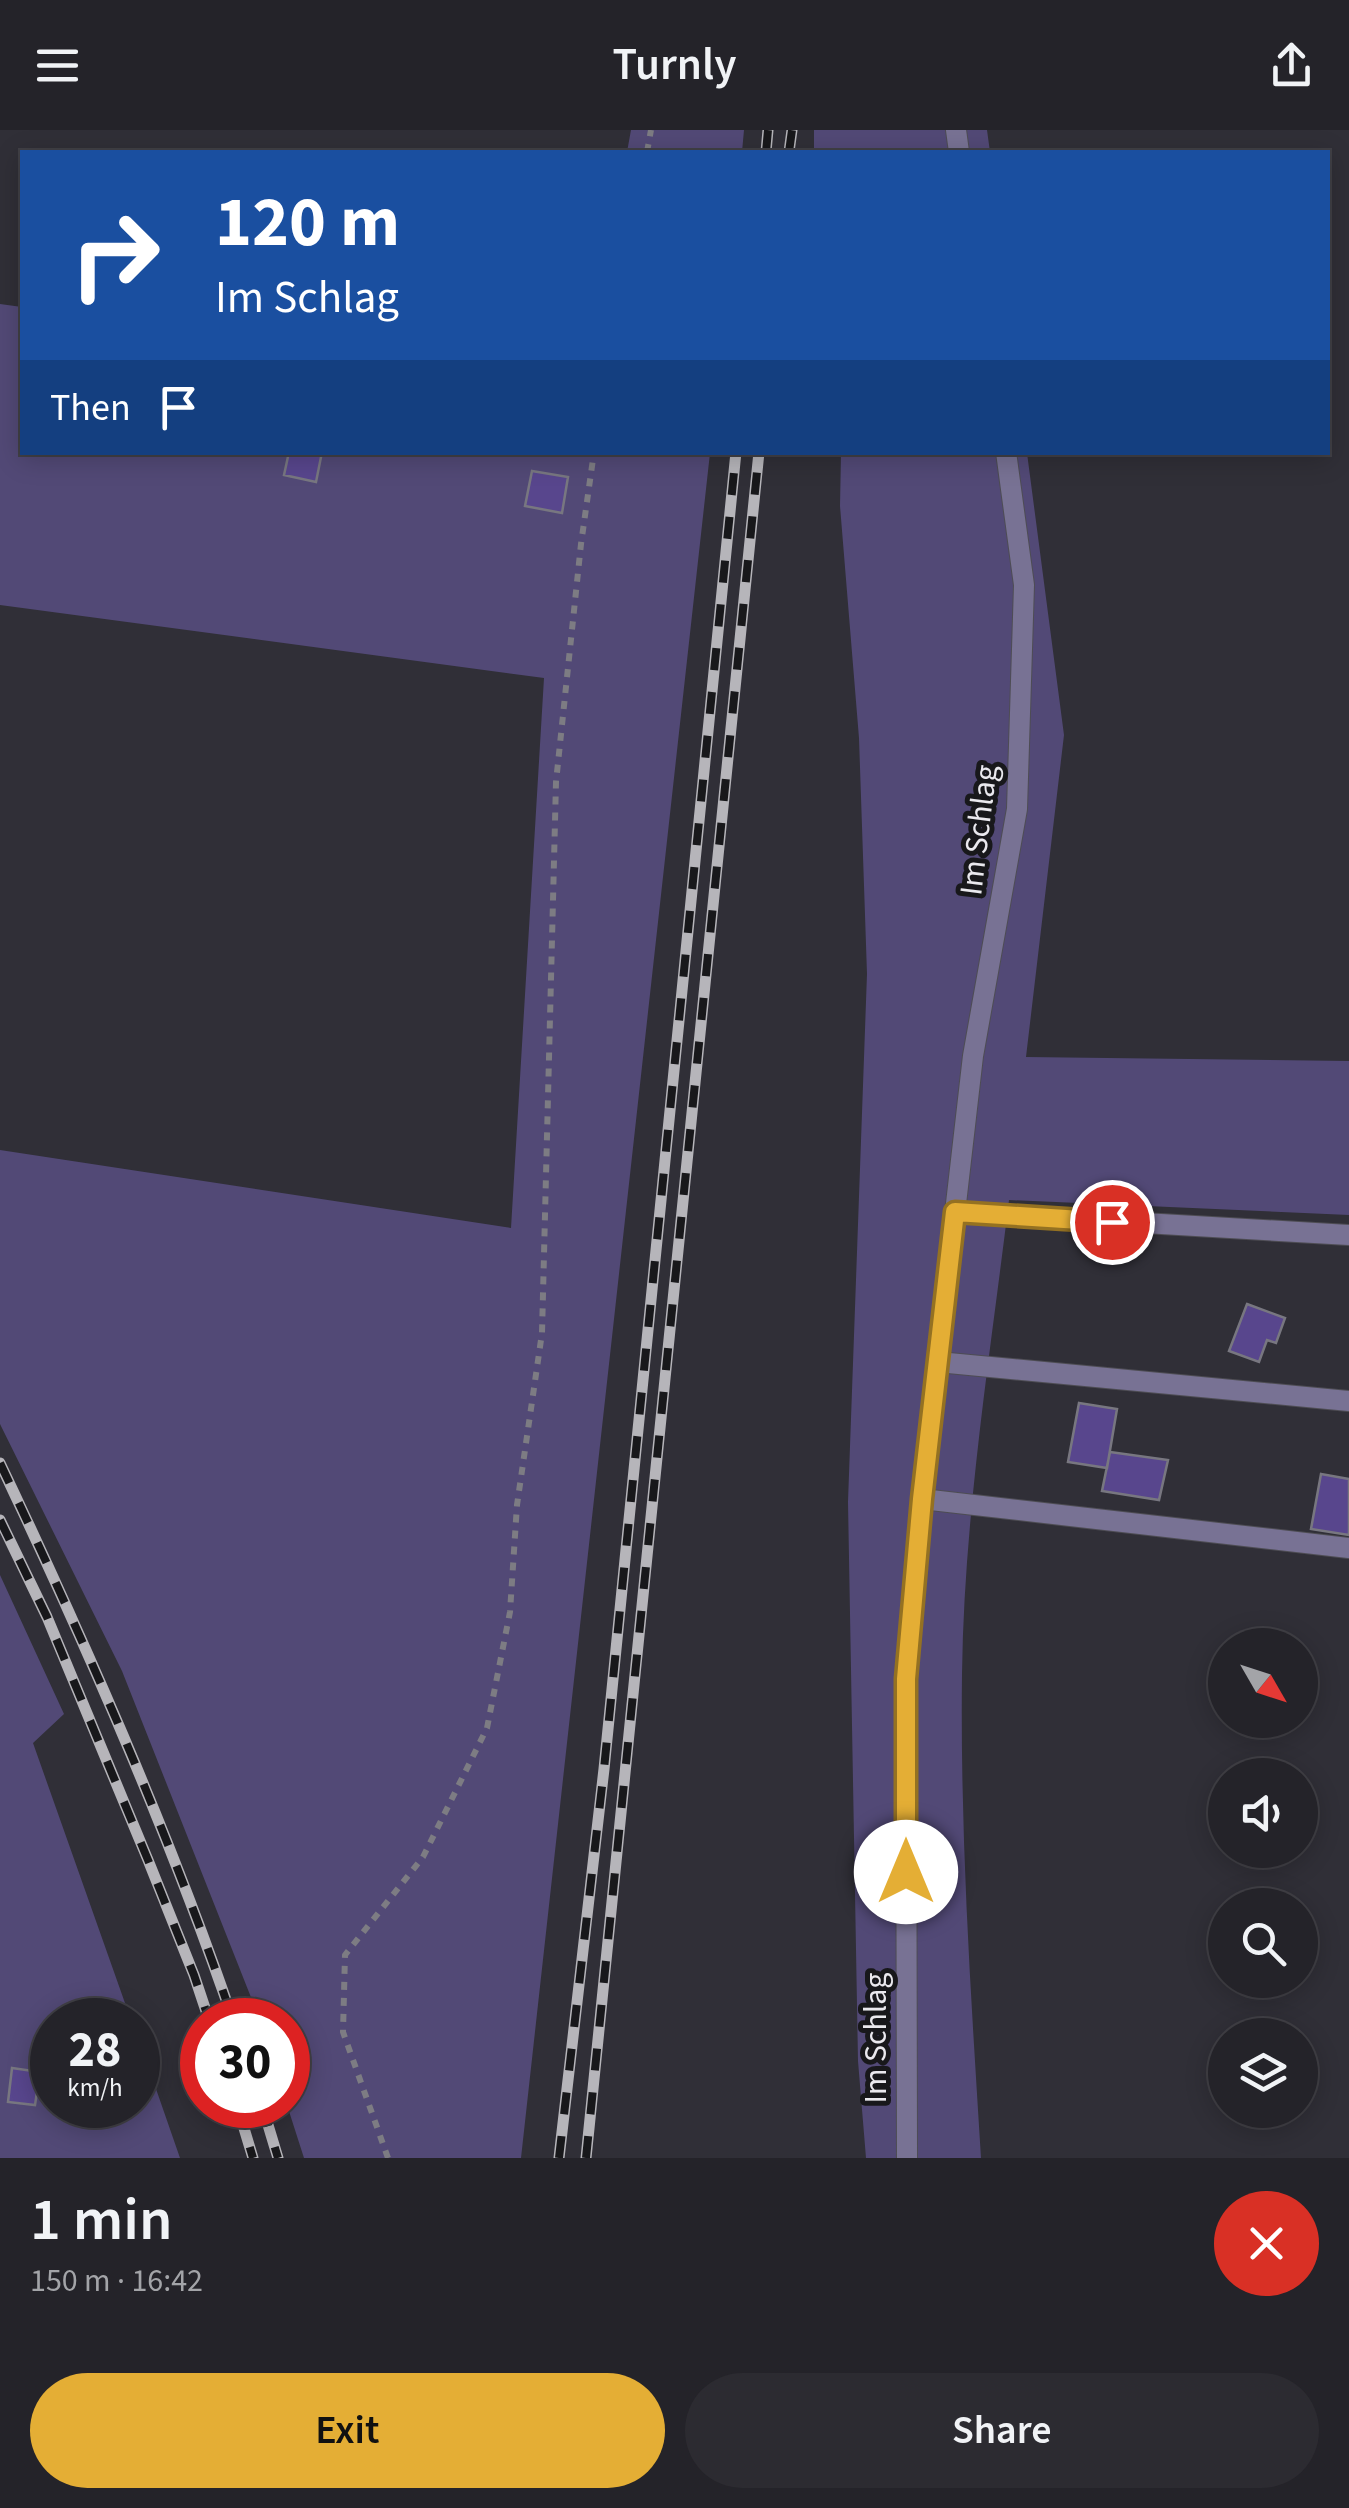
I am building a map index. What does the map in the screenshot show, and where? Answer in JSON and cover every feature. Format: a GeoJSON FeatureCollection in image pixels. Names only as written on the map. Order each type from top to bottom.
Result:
{"type":"FeatureCollection","features":[{"type":"Feature","properties":{"kind":"street","name":"Im Schlag"},"geometry":{"type":"LineString","coordinates":[[907,2158],[906,1679],[922,1499],[973,1056],[1016,810],[1024,585],[1006,455]]}},
{"type":"Feature","properties":{"kind":"street"},"geometry":{"type":"LineString","coordinates":[[955,1212],[1349,1235]]}},
{"type":"Feature","properties":{"kind":"street"},"geometry":{"type":"LineString","coordinates":[[938,1362],[1349,1401]]}},
{"type":"Feature","properties":{"kind":"street"},"geometry":{"type":"LineString","coordinates":[[922,1499],[1349,1548]]}},
{"type":"Feature","properties":{"kind":"path"},"geometry":{"type":"LineString","coordinates":[[388,2158],[343,2032],[345,1955],[423,1857],[487,1728],[510,1612],[517,1505],[542,1333],[556,782],[594,455]]}},
{"type":"Feature","properties":{"kind":"shaded area"},"geometry":{"type":"Polygon","coordinates":[[[631,130],[744,130],[742,150],[627,150],[631,130]]]}},
{"type":"Feature","properties":{"kind":"shaded area"},"geometry":{"type":"Polygon","coordinates":[[[814,130],[987,130],[990,150],[814,150],[814,130]]]}},
{"type":"Feature","properties":{"kind":"shaded area"},"geometry":{"type":"Polygon","coordinates":[[[0,304],[20,307],[20,455],[710,455],[521,2158],[304,2158],[294,2128],[310,2128],[310,1998],[251,1998],[122,1671],[0,1424],[0,1150],[511,1228],[544,678],[0,605],[0,304]]]}},
{"type":"Feature","properties":{"kind":"shaded area"},"geometry":{"type":"Polygon","coordinates":[[[841,455],[1027,455],[1064,735],[1026,1057],[1349,1061],[1349,1215],[1009,1200],[973,1496],[962,1674],[964,1856],[981,2158],[866,2158],[858,2061],[848,1502],[867,974],[859,738],[840,506],[841,455]]]}},
{"type":"Feature","properties":{"kind":"shaded area"},"geometry":{"type":"Polygon","coordinates":[[[0,1575],[64,1714],[33,1743],[123,1998],[30,1998],[30,2128],[160,2128],[160,2100],[180,2158],[0,2158],[0,1575]]]}},
{"type":"Feature","properties":{"kind":"building"},"geometry":{"type":"Polygon","coordinates":[[[288,455],[321,455],[316,482],[284,475],[288,455]]]}},
{"type":"Feature","properties":{"kind":"building"},"geometry":{"type":"Polygon","coordinates":[[[532,471],[568,477],[562,513],[525,506],[532,471]]]}},
{"type":"Feature","properties":{"kind":"building"},"geometry":{"type":"Polygon","coordinates":[[[1247,1304],[1285,1318],[1276,1343],[1267,1340],[1259,1362],[1229,1351],[1247,1304]]]}},
{"type":"Feature","properties":{"kind":"building"},"geometry":{"type":"Polygon","coordinates":[[[1079,1403],[1117,1409],[1107,1468],[1068,1462],[1079,1403]]]}},
{"type":"Feature","properties":{"kind":"building"},"geometry":{"type":"Polygon","coordinates":[[[1110,1452],[1168,1460],[1159,1500],[1102,1491],[1110,1452]]]}},
{"type":"Feature","properties":{"kind":"building"},"geometry":{"type":"Polygon","coordinates":[[[1321,1474],[1349,1479],[1349,1535],[1311,1529],[1321,1474]]]}},
{"type":"Feature","properties":{"kind":"building"},"geometry":{"type":"Polygon","coordinates":[[[12,2068],[30,2071],[30,2104],[8,2102],[12,2068]]]}},
{"type":"Feature","properties":{"kind":"railway"},"geometry":{"type":"LineString","coordinates":[[766,150],[768,130]]}},
{"type":"Feature","properties":{"kind":"railway"},"geometry":{"type":"LineString","coordinates":[[789,150],[792,130]]}},
{"type":"Feature","properties":{"kind":"railway"},"geometry":{"type":"LineString","coordinates":[[559,2158],[604,1769],[736,455]]}},
{"type":"Feature","properties":{"kind":"railway"},"geometry":{"type":"LineString","coordinates":[[586,2158],[759,455]]}},
{"type":"Feature","properties":{"kind":"railway"},"geometry":{"type":"LineString","coordinates":[[0,1463],[124,1738],[225,1998]]}},
{"type":"Feature","properties":{"kind":"railway"},"geometry":{"type":"LineString","coordinates":[[0,1520],[47,1617],[202,1998]]}},
{"type":"Feature","properties":{"kind":"railway"},"geometry":{"type":"LineString","coordinates":[[244,2128],[253,2158]]}},
{"type":"Feature","properties":{"kind":"railway"},"geometry":{"type":"LineString","coordinates":[[269,2128],[278,2158]]}},
{"type":"Feature","properties":{"kind":"route"},"geometry":{"type":"LineString","coordinates":[[906,1872],[906,1679],[955,1212],[1112,1222]]}}]}
